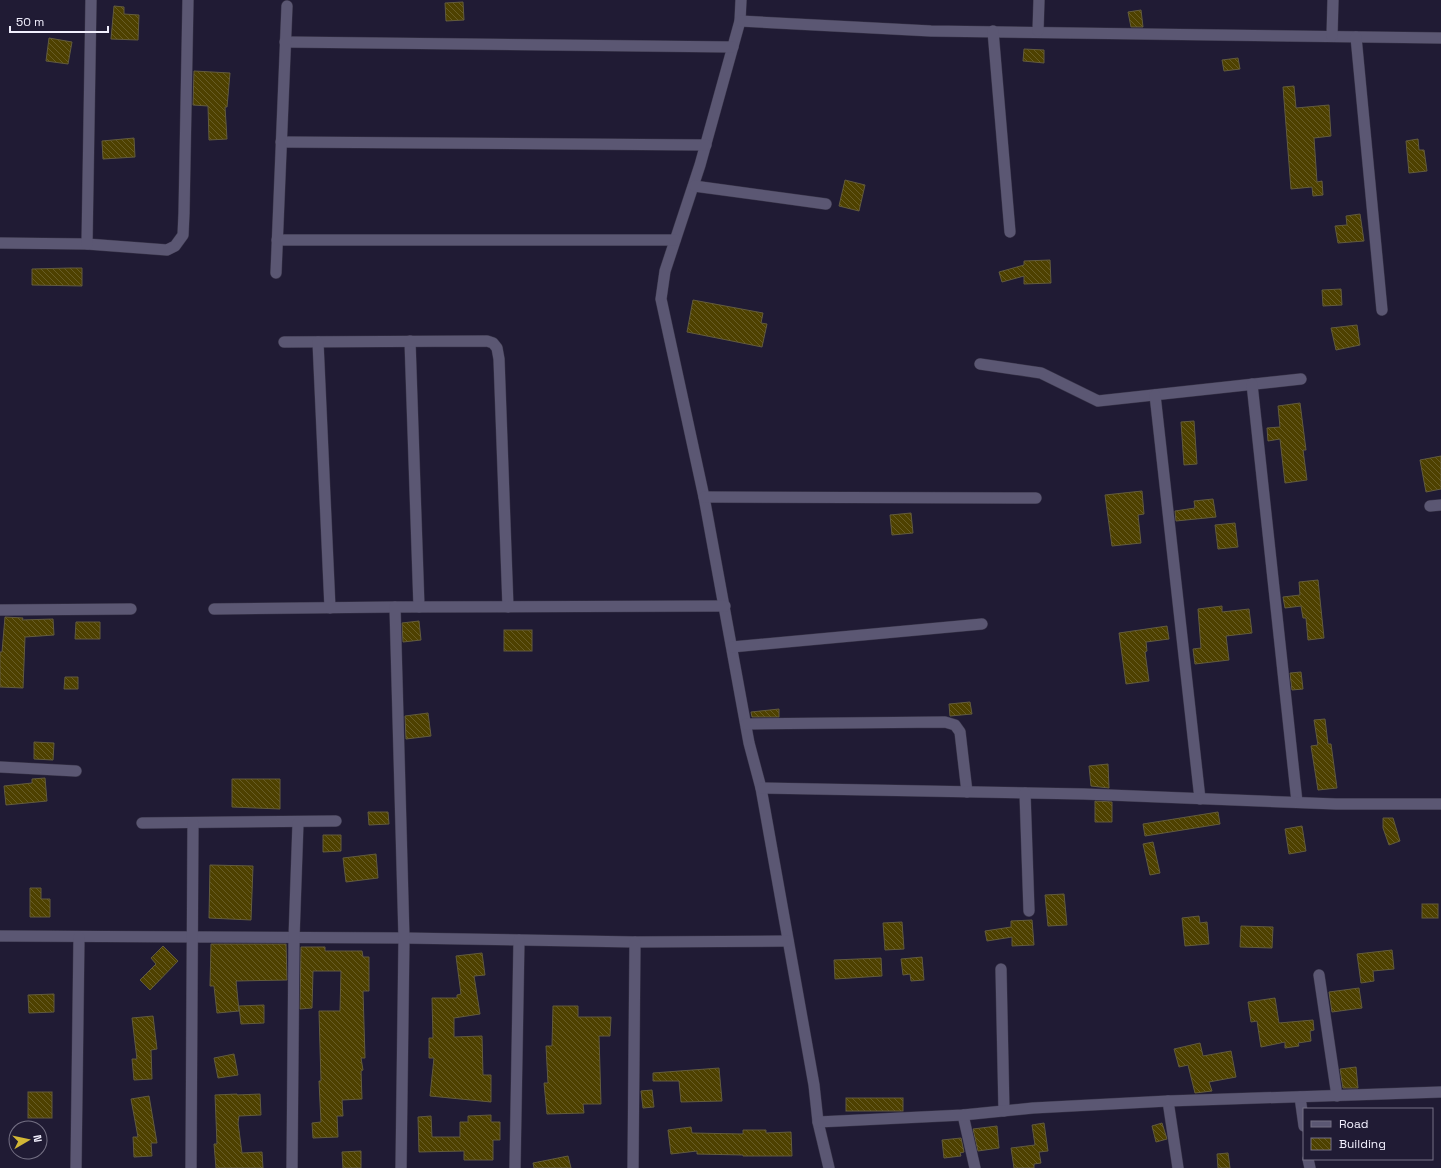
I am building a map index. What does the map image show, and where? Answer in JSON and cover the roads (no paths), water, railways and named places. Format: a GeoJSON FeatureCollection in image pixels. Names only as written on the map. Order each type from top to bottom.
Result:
{"type":"FeatureCollection","features":[{"type":"Feature","properties":{"kind":"street"},"geometry":{"type":"LineString","coordinates":[[86,244],[91,0]]}},
{"type":"Feature","properties":{"kind":"street"},"geometry":{"type":"LineString","coordinates":[[0,243],[86,244],[166,250],[174,246],[183,235],[188,0]]}},
{"type":"Feature","properties":{"kind":"street"},"geometry":{"type":"LineString","coordinates":[[741,0],[740,21],[694,186],[675,240],[664,278],[662,299],[704,497],[746,724],[761,788],[814,1085],[818,1122],[829,1168]]}},
{"type":"Feature","properties":{"kind":"street"},"geometry":{"type":"LineString","coordinates":[[1038,31],[1039,0]]}},
{"type":"Feature","properties":{"kind":"street"},"geometry":{"type":"LineString","coordinates":[[1332,36],[1333,0]]}},
{"type":"Feature","properties":{"kind":"street"},"geometry":{"type":"LineString","coordinates":[[276,273],[287,6]]}},
{"type":"Feature","properties":{"kind":"street"},"geometry":{"type":"LineString","coordinates":[[740,21],[931,30],[1441,38]]}},
{"type":"Feature","properties":{"kind":"street"},"geometry":{"type":"LineString","coordinates":[[993,31],[1010,232]]}},
{"type":"Feature","properties":{"kind":"street"},"geometry":{"type":"LineString","coordinates":[[1356,37],[1382,310]]}},
{"type":"Feature","properties":{"kind":"street"},"geometry":{"type":"LineString","coordinates":[[285,42],[733,47]]}},
{"type":"Feature","properties":{"kind":"street"},"geometry":{"type":"LineString","coordinates":[[281,142],[706,145]]}},
{"type":"Feature","properties":{"kind":"street"},"geometry":{"type":"LineString","coordinates":[[694,186],[826,204]]}},
{"type":"Feature","properties":{"kind":"street"},"geometry":{"type":"LineString","coordinates":[[277,240],[675,240]]}},
{"type":"Feature","properties":{"kind":"street"},"geometry":{"type":"LineString","coordinates":[[410,341],[419,607]]}},
{"type":"Feature","properties":{"kind":"street"},"geometry":{"type":"LineString","coordinates":[[284,342],[493,342],[497,348],[499,359],[508,607]]}},
{"type":"Feature","properties":{"kind":"street"},"geometry":{"type":"LineString","coordinates":[[318,342],[330,608]]}},
{"type":"Feature","properties":{"kind":"street"},"geometry":{"type":"LineString","coordinates":[[980,364],[1041,373],[1098,401],[1301,379]]}},
{"type":"Feature","properties":{"kind":"street"},"geometry":{"type":"LineString","coordinates":[[1252,384],[1297,802]]}},
{"type":"Feature","properties":{"kind":"street"},"geometry":{"type":"LineString","coordinates":[[1155,395],[1200,799]]}},
{"type":"Feature","properties":{"kind":"street"},"geometry":{"type":"LineString","coordinates":[[704,497],[1036,498]]}},
{"type":"Feature","properties":{"kind":"street"},"geometry":{"type":"LineString","coordinates":[[214,609],[725,606]]}},
{"type":"Feature","properties":{"kind":"street"},"geometry":{"type":"LineString","coordinates":[[395,607],[404,938],[401,1168]]}},
{"type":"Feature","properties":{"kind":"street"},"geometry":{"type":"LineString","coordinates":[[0,610],[131,609]]}},
{"type":"Feature","properties":{"kind":"street"},"geometry":{"type":"LineString","coordinates":[[732,648],[982,624]]}},
{"type":"Feature","properties":{"kind":"street"},"geometry":{"type":"LineString","coordinates":[[746,724],[945,722],[955,725],[960,732],[967,792]]}},
{"type":"Feature","properties":{"kind":"street"},"geometry":{"type":"LineString","coordinates":[[0,767],[76,772]]}},
{"type":"Feature","properties":{"kind":"street"},"geometry":{"type":"LineString","coordinates":[[761,788],[1025,793],[1297,802],[1441,804]]}},
{"type":"Feature","properties":{"kind":"street"},"geometry":{"type":"LineString","coordinates":[[1025,793],[1029,912]]}},
{"type":"Feature","properties":{"kind":"street"},"geometry":{"type":"LineString","coordinates":[[142,823],[298,823],[336,821]]}},
{"type":"Feature","properties":{"kind":"street"},"geometry":{"type":"LineString","coordinates":[[191,1168],[193,823]]}},
{"type":"Feature","properties":{"kind":"street"},"geometry":{"type":"LineString","coordinates":[[292,1168],[294,938],[298,823]]}},
{"type":"Feature","properties":{"kind":"street"},"geometry":{"type":"LineString","coordinates":[[0,936],[404,938],[635,942],[788,941]]}},
{"type":"Feature","properties":{"kind":"street"},"geometry":{"type":"LineString","coordinates":[[76,1168],[79,937]]}},
{"type":"Feature","properties":{"kind":"street"},"geometry":{"type":"LineString","coordinates":[[515,1168],[518,940]]}},
{"type":"Feature","properties":{"kind":"street"},"geometry":{"type":"LineString","coordinates":[[633,1168],[635,942]]}},
{"type":"Feature","properties":{"kind":"street"},"geometry":{"type":"LineString","coordinates":[[1001,969],[1004,1111]]}},
{"type":"Feature","properties":{"kind":"street"},"geometry":{"type":"LineString","coordinates":[[1320,975],[1337,1096]]}},
{"type":"Feature","properties":{"kind":"street"},"geometry":{"type":"LineString","coordinates":[[818,1122],[963,1115],[1168,1101],[1441,1092]]}},
{"type":"Feature","properties":{"kind":"street"},"geometry":{"type":"LineString","coordinates":[[1300,1097],[1303,1119]]}},
{"type":"Feature","properties":{"kind":"street"},"geometry":{"type":"LineString","coordinates":[[1168,1101],[1178,1168]]}},
{"type":"Feature","properties":{"kind":"street"},"geometry":{"type":"LineString","coordinates":[[963,1115],[975,1168]]}}]}
